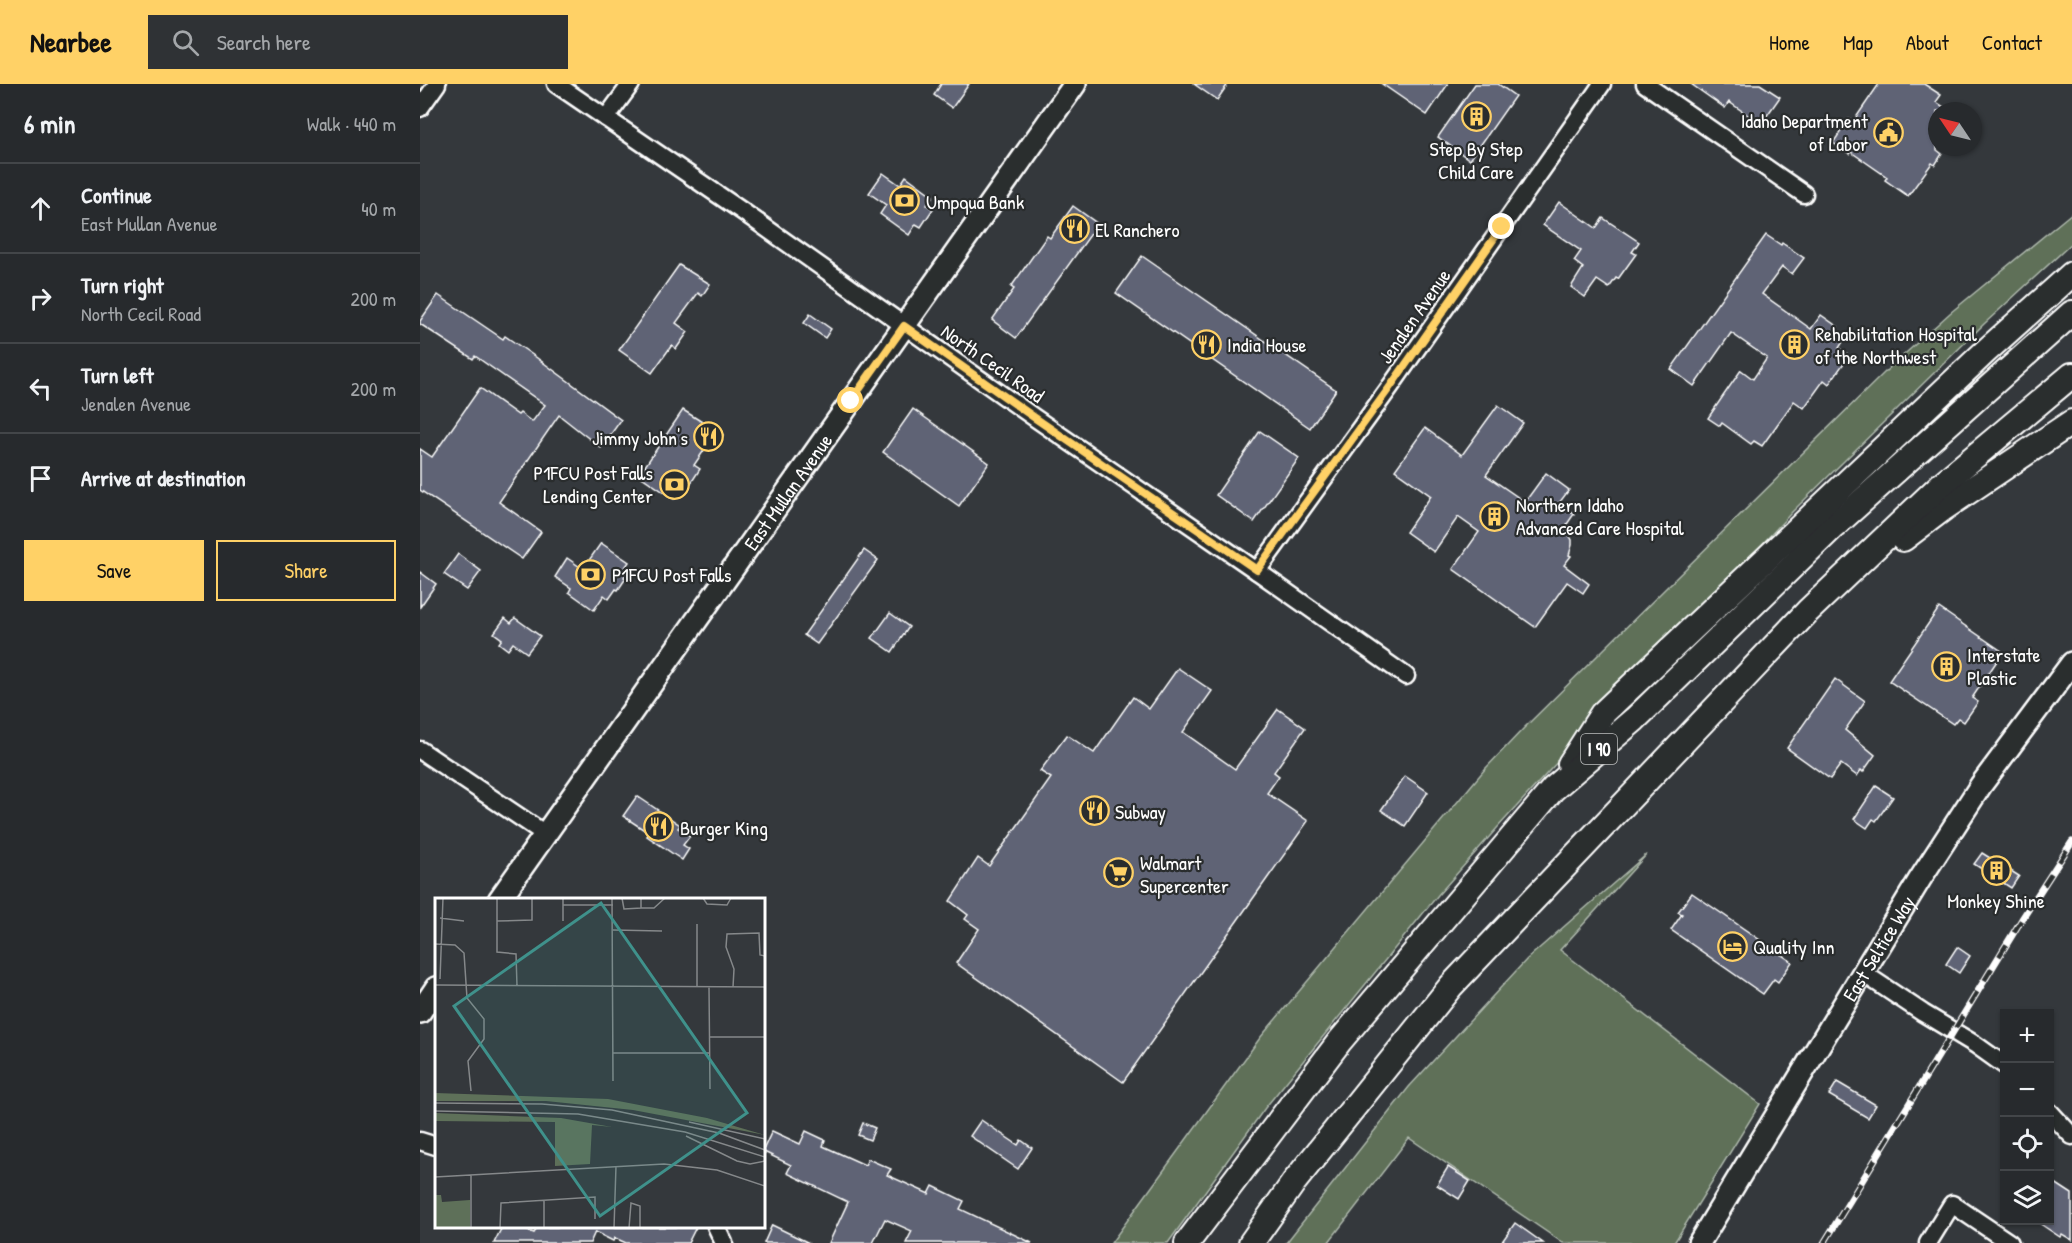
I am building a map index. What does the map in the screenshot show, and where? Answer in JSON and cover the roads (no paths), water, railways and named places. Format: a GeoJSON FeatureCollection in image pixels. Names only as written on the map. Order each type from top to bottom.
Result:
{"type":"FeatureCollection","features":[{"type":"Feature","properties":{"kind":"highway"},"geometry":{"type":"LineString","coordinates":[[1553,789],[1602,714],[1986,351],[2072,274]]}},
{"type":"Feature","properties":{"kind":"highway","name":"I 90"},"geometry":{"type":"LineString","coordinates":[[1188,1243],[1339,1041],[1553,789],[1635,719],[1833,527],[2072,313]]}},
{"type":"Feature","properties":{"kind":"highway"},"geometry":{"type":"LineString","coordinates":[[1251,1243],[1294,1182],[1451,986],[1808,611],[1943,483],[2072,375]]}},
{"type":"Feature","properties":{"kind":"highway"},"geometry":{"type":"LineString","coordinates":[[1808,611],[1944,508],[2072,422]]}},
{"type":"Feature","properties":{"kind":"main road","name":"East Mullan Avenue"},"geometry":{"type":"LineString","coordinates":[[500,898],[1075,84]]}},
{"type":"Feature","properties":{"kind":"main road","name":"East Seltice Way"},"geometry":{"type":"LineString","coordinates":[[1699,1243],[1863,973],[1981,785],[2030,716],[2072,663]]}},
{"type":"Feature","properties":{"kind":"main road"},"geometry":{"type":"LineString","coordinates":[[420,1012],[435,990]]}},
{"type":"Feature","properties":{"kind":"street"},"geometry":{"type":"LineString","coordinates":[[420,108],[437,84]]}},
{"type":"Feature","properties":{"kind":"street","name":"North Cecil Road"},"geometry":{"type":"LineString","coordinates":[[556,84],[1257,570],[1406,676]]}},
{"type":"Feature","properties":{"kind":"street"},"geometry":{"type":"LineString","coordinates":[[606,118],[631,84]]}},
{"type":"Feature","properties":{"kind":"street","name":"Jenalen Avenue"},"geometry":{"type":"LineString","coordinates":[[1257,570],[1390,387],[1602,84]]}},
{"type":"Feature","properties":{"kind":"street"},"geometry":{"type":"LineString","coordinates":[[1645,84],[1804,194]]}},
{"type":"Feature","properties":{"kind":"street"},"geometry":{"type":"LineString","coordinates":[[420,750],[545,834]]}},
{"type":"Feature","properties":{"kind":"street"},"geometry":{"type":"LineString","coordinates":[[1863,973],[2001,1063]]}},
{"type":"Feature","properties":{"kind":"street"},"geometry":{"type":"LineString","coordinates":[[2054,1117],[2072,1136]]}},
{"type":"Feature","properties":{"kind":"street"},"geometry":{"type":"LineString","coordinates":[[420,1141],[435,1146]]}},
{"type":"Feature","properties":{"kind":"street"},"geometry":{"type":"LineString","coordinates":[[1928,1243],[1952,1204],[2010,1243]]}},
{"type":"Feature","properties":{"kind":"street"},"geometry":{"type":"LineString","coordinates":[[716,1228],[724,1243]]}},
{"type":"Feature","properties":{"kind":"railway"},"geometry":{"type":"LineString","coordinates":[[1824,1243],[2022,919],[2072,842]]}},
{"type":"Feature","properties":{"kind":"place","name":"Step By Step Child Care"},"geometry":{"type":"Point","coordinates":[1476,117]}},
{"type":"Feature","properties":{"kind":"place","name":"Idaho Department of Labor"},"geometry":{"type":"Point","coordinates":[1889,132]}},
{"type":"Feature","properties":{"kind":"place","name":"Umpqua Bank"},"geometry":{"type":"Point","coordinates":[905,201]}},
{"type":"Feature","properties":{"kind":"place","name":"El Ranchero"},"geometry":{"type":"Point","coordinates":[1074,229]}},
{"type":"Feature","properties":{"kind":"place","name":"India House"},"geometry":{"type":"Point","coordinates":[1206,344]}},
{"type":"Feature","properties":{"kind":"place","name":"Rehabilitation Hospital of the Northwest"},"geometry":{"type":"Point","coordinates":[1794,344]}},
{"type":"Feature","properties":{"kind":"place","name":"Jimmy John's"},"geometry":{"type":"Point","coordinates":[709,437]}},
{"type":"Feature","properties":{"kind":"place","name":"P1FCU Post Falls Lending Center"},"geometry":{"type":"Point","coordinates":[674,484]}},
{"type":"Feature","properties":{"kind":"place","name":"Northern Idaho Advanced Care Hospital"},"geometry":{"type":"Point","coordinates":[1495,516]}},
{"type":"Feature","properties":{"kind":"place","name":"P1FCU Post Falls"},"geometry":{"type":"Point","coordinates":[591,574]}},
{"type":"Feature","properties":{"kind":"place","name":"Interstate Plastic"},"geometry":{"type":"Point","coordinates":[1946,666]}},
{"type":"Feature","properties":{"kind":"place","name":"Subway"},"geometry":{"type":"Point","coordinates":[1094,811]}},
{"type":"Feature","properties":{"kind":"place","name":"Burger King"},"geometry":{"type":"Point","coordinates":[659,827]}},
{"type":"Feature","properties":{"kind":"place","name":"Monkey Shine"},"geometry":{"type":"Point","coordinates":[1996,870]}},
{"type":"Feature","properties":{"kind":"place","name":"Walmart Supercenter"},"geometry":{"type":"Point","coordinates":[1119,873]}},
{"type":"Feature","properties":{"kind":"place","name":"Quality Inn"},"geometry":{"type":"Point","coordinates":[1732,946]}}]}
